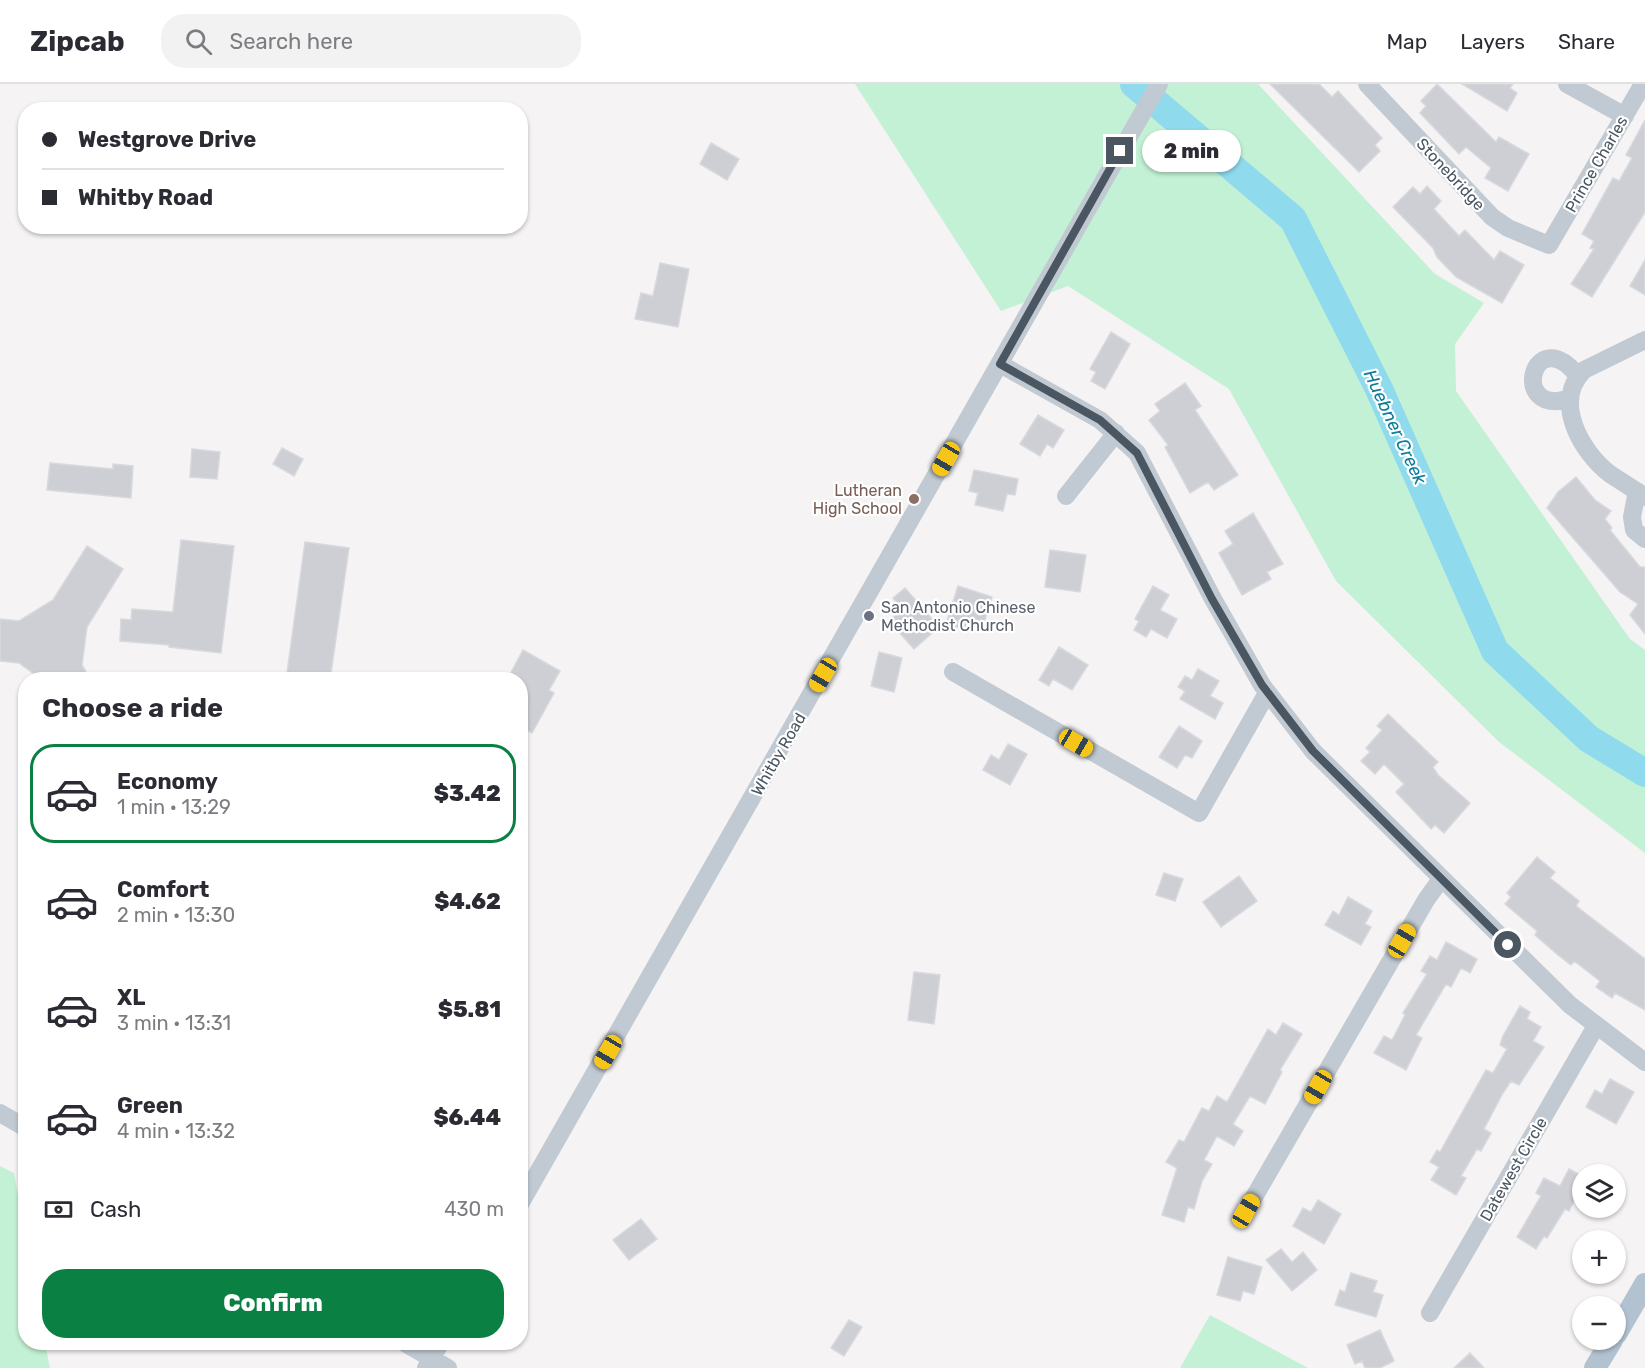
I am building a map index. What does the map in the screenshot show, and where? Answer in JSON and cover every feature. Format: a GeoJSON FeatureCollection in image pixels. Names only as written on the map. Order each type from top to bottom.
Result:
{"type":"FeatureCollection","features":[{"type":"Feature","properties":{"kind":"main road"},"geometry":{"type":"LineString","coordinates":[[1626,1317],[1645,1284]]}},
{"type":"Feature","properties":{"kind":"main road"},"geometry":{"type":"LineString","coordinates":[[1595,1368],[1606,1350]]}},
{"type":"Feature","properties":{"kind":"street","name":"Whitby Road"},"geometry":{"type":"LineString","coordinates":[[528,1190],[1159,84]]}},
{"type":"Feature","properties":{"kind":"street","name":"Stonebridge"},"geometry":{"type":"LineString","coordinates":[[1367,84],[1492,217],[1508,228],[1549,245]]}},
{"type":"Feature","properties":{"kind":"street"},"geometry":{"type":"LineString","coordinates":[[1567,84],[1625,116]]}},
{"type":"Feature","properties":{"kind":"street","name":"Prince Charles"},"geometry":{"type":"LineString","coordinates":[[1549,245],[1643,84]]}},
{"type":"Feature","properties":{"kind":"street"},"geometry":{"type":"LineString","coordinates":[[1645,340],[1584,370],[1578,376],[1569,399],[1571,415],[1587,450],[1609,473],[1641,494],[1632,518],[1634,530],[1645,540]]}},
{"type":"Feature","properties":{"kind":"street"},"geometry":{"type":"LineString","coordinates":[[1569,399],[1553,401],[1543,397],[1534,389],[1531,380],[1535,369],[1539,363],[1549,358],[1559,359],[1578,376]]}},
{"type":"Feature","properties":{"kind":"street"},"geometry":{"type":"LineString","coordinates":[[1000,364],[1100,420],[1137,453],[1212,599],[1267,693],[1313,751],[1570,1005],[1645,1062]]}},
{"type":"Feature","properties":{"kind":"street"},"geometry":{"type":"LineString","coordinates":[[1066,496],[1116,433]]}},
{"type":"Feature","properties":{"kind":"street"},"geometry":{"type":"LineString","coordinates":[[953,672],[1199,813],[1267,693]]}},
{"type":"Feature","properties":{"kind":"street"},"geometry":{"type":"LineString","coordinates":[[1246,1211],[1426,900],[1441,879]]}},
{"type":"Feature","properties":{"kind":"street","name":"Datewest Circle"},"geometry":{"type":"LineString","coordinates":[[1430,1313],[1596,1026]]}},
{"type":"Feature","properties":{"kind":"street"},"geometry":{"type":"LineString","coordinates":[[0,1113],[18,1123]]}},
{"type":"Feature","properties":{"kind":"street"},"geometry":{"type":"LineString","coordinates":[[413,1350],[429,1363],[447,1368]]}},
{"type":"Feature","properties":{"kind":"green space"},"geometry":{"type":"Polygon","coordinates":[[[855,84],[1258,84],[1435,274],[1484,303],[1455,344],[1456,391],[1630,639],[1645,650],[1645,853],[1499,742],[1336,581],[1229,389],[1068,286],[1001,311],[855,84]]]}},
{"type":"Feature","properties":{"kind":"green space"},"geometry":{"type":"Polygon","coordinates":[[[0,1166],[14,1173],[18,1196],[18,1350],[46,1350],[50,1368],[0,1368],[0,1166]]]}},
{"type":"Feature","properties":{"kind":"green space"},"geometry":{"type":"Polygon","coordinates":[[[1210,1315],[1308,1368],[1180,1368],[1210,1315]]]}},
{"type":"Feature","properties":{"kind":"building"},"geometry":{"type":"Polygon","coordinates":[[[1270,84],[1319,84],[1332,97],[1338,91],[1382,138],[1375,145],[1380,151],[1359,172],[1270,84]]]}},
{"type":"Feature","properties":{"kind":"building"},"geometry":{"type":"Polygon","coordinates":[[[1437,84],[1496,142],[1499,137],[1529,154],[1508,191],[1485,178],[1491,168],[1466,147],[1459,154],[1420,113],[1426,106],[1421,101],[1437,84]]]}},
{"type":"Feature","properties":{"kind":"building"},"geometry":{"type":"Polygon","coordinates":[[[1462,84],[1513,84],[1510,88],[1517,93],[1507,111],[1462,84]]]}},
{"type":"Feature","properties":{"kind":"building"},"geometry":{"type":"Polygon","coordinates":[[[1645,120],[1645,212],[1592,297],[1571,284],[1594,249],[1590,248],[1594,241],[1582,234],[1613,178],[1619,181],[1632,158],[1626,155],[1645,120]]]}},
{"type":"Feature","properties":{"kind":"building"},"geometry":{"type":"Polygon","coordinates":[[[711,143],[739,159],[727,180],[700,164],[711,143]]]}},
{"type":"Feature","properties":{"kind":"building"},"geometry":{"type":"Polygon","coordinates":[[[1427,186],[1441,201],[1434,209],[1459,236],[1465,230],[1494,260],[1500,251],[1524,265],[1502,303],[1456,277],[1437,257],[1433,248],[1393,207],[1413,187],[1420,194],[1427,186]]]}},
{"type":"Feature","properties":{"kind":"building"},"geometry":{"type":"Polygon","coordinates":[[[1645,260],[1645,295],[1630,286],[1645,260]]]}},
{"type":"Feature","properties":{"kind":"building"},"geometry":{"type":"Polygon","coordinates":[[[660,263],[689,269],[678,327],[635,319],[641,293],[653,296],[660,263]]]}},
{"type":"Feature","properties":{"kind":"building"},"geometry":{"type":"Polygon","coordinates":[[[1111,332],[1130,344],[1105,389],[1091,381],[1096,372],[1090,369],[1111,332]]]}},
{"type":"Feature","properties":{"kind":"building"},"geometry":{"type":"Polygon","coordinates":[[[1185,383],[1201,406],[1195,410],[1238,475],[1214,490],[1208,482],[1190,493],[1165,447],[1168,445],[1149,420],[1160,411],[1155,404],[1185,383]]]}},
{"type":"Feature","properties":{"kind":"building"},"geometry":{"type":"Polygon","coordinates":[[[1038,415],[1064,430],[1053,448],[1047,444],[1040,456],[1020,444],[1038,415]]]}},
{"type":"Feature","properties":{"kind":"building"},"geometry":{"type":"Polygon","coordinates":[[[282,448],[303,459],[294,476],[273,464],[282,448]]]}},
{"type":"Feature","properties":{"kind":"building"},"geometry":{"type":"Polygon","coordinates":[[[192,449],[220,452],[217,479],[190,477],[192,449]]]}},
{"type":"Feature","properties":{"kind":"building"},"geometry":{"type":"Polygon","coordinates":[[[50,463],[113,469],[113,464],[133,466],[131,498],[47,490],[50,463]]]}},
{"type":"Feature","properties":{"kind":"building"},"geometry":{"type":"Polygon","coordinates":[[[974,470],[1018,479],[1015,495],[1007,494],[1003,511],[975,505],[978,493],[969,491],[974,470]]]}},
{"type":"Feature","properties":{"kind":"building"},"geometry":{"type":"Polygon","coordinates":[[[1576,477],[1595,500],[1611,511],[1605,519],[1612,528],[1610,530],[1640,567],[1645,567],[1645,634],[1630,615],[1638,604],[1620,592],[1547,508],[1558,492],[1576,477]]]}},
{"type":"Feature","properties":{"kind":"building"},"geometry":{"type":"Polygon","coordinates":[[[1253,513],[1283,564],[1267,572],[1271,579],[1242,595],[1219,553],[1233,544],[1225,531],[1253,513]]]}},
{"type":"Feature","properties":{"kind":"building"},"geometry":{"type":"Polygon","coordinates":[[[181,540],[234,546],[221,653],[169,647],[169,645],[120,641],[121,619],[131,620],[132,609],[173,612],[181,540]]]}},
{"type":"Feature","properties":{"kind":"building"},"geometry":{"type":"Polygon","coordinates":[[[305,542],[349,548],[331,672],[287,672],[305,542]]]}},
{"type":"Feature","properties":{"kind":"building"},"geometry":{"type":"Polygon","coordinates":[[[87,546],[123,569],[87,627],[82,665],[86,672],[31,672],[19,663],[0,661],[0,619],[19,621],[53,600],[87,546]]]}},
{"type":"Feature","properties":{"kind":"building"},"geometry":{"type":"Polygon","coordinates":[[[1050,550],[1086,555],[1080,592],[1045,587],[1050,550]]]}},
{"type":"Feature","properties":{"kind":"building"},"geometry":{"type":"Polygon","coordinates":[[[958,586],[992,597],[984,623],[973,620],[970,631],[946,624],[958,586]]]}},
{"type":"Feature","properties":{"kind":"building"},"geometry":{"type":"Polygon","coordinates":[[[1153,586],[1169,595],[1160,610],[1177,619],[1167,638],[1151,629],[1146,637],[1134,630],[1139,621],[1135,619],[1153,586]]]}},
{"type":"Feature","properties":{"kind":"building"},"geometry":{"type":"Polygon","coordinates":[[[905,588],[939,627],[914,649],[889,621],[902,609],[893,598],[905,588]]]}},
{"type":"Feature","properties":{"kind":"building"},"geometry":{"type":"Polygon","coordinates":[[[1059,647],[1088,665],[1072,690],[1053,679],[1049,686],[1039,680],[1059,647]]]}},
{"type":"Feature","properties":{"kind":"building"},"geometry":{"type":"Polygon","coordinates":[[[523,650],[560,671],[549,690],[554,693],[532,733],[528,731],[528,672],[511,672],[523,650]]]}},
{"type":"Feature","properties":{"kind":"building"},"geometry":{"type":"Polygon","coordinates":[[[879,652],[902,658],[894,692],[871,686],[879,652]]]}},
{"type":"Feature","properties":{"kind":"building"},"geometry":{"type":"Polygon","coordinates":[[[1198,669],[1219,681],[1210,696],[1223,703],[1215,719],[1180,699],[1185,691],[1178,687],[1185,676],[1192,680],[1198,669]]]}},
{"type":"Feature","properties":{"kind":"building"},"geometry":{"type":"Polygon","coordinates":[[[1388,714],[1438,762],[1433,767],[1438,775],[1470,803],[1444,833],[1435,825],[1431,829],[1396,792],[1404,784],[1384,764],[1375,774],[1361,761],[1370,752],[1366,748],[1382,730],[1377,726],[1388,714]]]}},
{"type":"Feature","properties":{"kind":"building"},"geometry":{"type":"Polygon","coordinates":[[[1179,726],[1202,741],[1192,758],[1185,755],[1177,768],[1159,757],[1179,726]]]}},
{"type":"Feature","properties":{"kind":"building"},"geometry":{"type":"Polygon","coordinates":[[[1008,744],[1027,754],[1010,785],[983,770],[991,755],[999,760],[1008,744]]]}},
{"type":"Feature","properties":{"kind":"building"},"geometry":{"type":"Polygon","coordinates":[[[1537,857],[1555,872],[1550,878],[1579,901],[1576,906],[1645,959],[1645,1010],[1615,993],[1612,998],[1596,987],[1600,981],[1574,961],[1571,965],[1558,955],[1535,935],[1537,931],[1505,904],[1511,897],[1507,893],[1537,857]]]}},
{"type":"Feature","properties":{"kind":"building"},"geometry":{"type":"Polygon","coordinates":[[[1164,873],[1183,879],[1175,901],[1156,895],[1164,873]]]}},
{"type":"Feature","properties":{"kind":"building"},"geometry":{"type":"Polygon","coordinates":[[[1239,876],[1257,901],[1221,927],[1203,902],[1239,876]]]}},
{"type":"Feature","properties":{"kind":"building"},"geometry":{"type":"Polygon","coordinates":[[[1348,897],[1372,911],[1365,924],[1371,927],[1361,945],[1325,925],[1333,911],[1339,915],[1348,897]]]}},
{"type":"Feature","properties":{"kind":"building"},"geometry":{"type":"Polygon","coordinates":[[[1446,942],[1477,959],[1470,973],[1461,968],[1451,987],[1446,984],[1416,1035],[1422,1038],[1406,1070],[1374,1053],[1384,1036],[1392,1040],[1405,1015],[1403,1013],[1427,974],[1421,971],[1430,956],[1437,960],[1446,942]]]}},
{"type":"Feature","properties":{"kind":"building"},"geometry":{"type":"Polygon","coordinates":[[[914,972],[940,975],[934,1024],[908,1020],[914,972]]]}},
{"type":"Feature","properties":{"kind":"building"},"geometry":{"type":"Polygon","coordinates":[[[1520,1006],[1530,1012],[1527,1019],[1541,1027],[1533,1041],[1544,1047],[1519,1085],[1511,1081],[1503,1093],[1484,1129],[1491,1133],[1481,1151],[1477,1149],[1461,1176],[1466,1178],[1456,1195],[1431,1180],[1439,1167],[1430,1162],[1437,1150],[1440,1152],[1486,1070],[1493,1073],[1507,1049],[1500,1045],[1520,1006]]]}},
{"type":"Feature","properties":{"kind":"building"},"geometry":{"type":"Polygon","coordinates":[[[1283,1023],[1302,1034],[1280,1070],[1282,1072],[1265,1104],[1250,1096],[1233,1124],[1243,1131],[1234,1146],[1217,1136],[1204,1160],[1212,1164],[1202,1181],[1194,1209],[1188,1207],[1184,1222],[1162,1215],[1177,1168],[1166,1162],[1179,1140],[1184,1142],[1202,1108],[1209,1111],[1217,1096],[1227,1102],[1268,1029],[1276,1035],[1283,1023]]]}},
{"type":"Feature","properties":{"kind":"building"},"geometry":{"type":"Polygon","coordinates":[[[1610,1079],[1634,1092],[1616,1124],[1586,1107],[1595,1090],[1602,1094],[1610,1079]]]}},
{"type":"Feature","properties":{"kind":"building"},"geometry":{"type":"Polygon","coordinates":[[[1569,1169],[1572,1171],[1572,1205],[1569,1211],[1565,1209],[1547,1238],[1544,1236],[1536,1249],[1517,1237],[1541,1196],[1536,1193],[1544,1178],[1560,1186],[1569,1169]]]}},
{"type":"Feature","properties":{"kind":"building"},"geometry":{"type":"Polygon","coordinates":[[[1318,1200],[1341,1214],[1324,1244],[1293,1226],[1303,1208],[1311,1212],[1318,1200]]]}},
{"type":"Feature","properties":{"kind":"building"},"geometry":{"type":"Polygon","coordinates":[[[641,1219],[657,1239],[629,1260],[613,1240],[641,1219]]]}},
{"type":"Feature","properties":{"kind":"building"},"geometry":{"type":"Polygon","coordinates":[[[1281,1249],[1292,1262],[1303,1252],[1317,1270],[1292,1291],[1266,1260],[1281,1249]]]}},
{"type":"Feature","properties":{"kind":"building"},"geometry":{"type":"Polygon","coordinates":[[[1228,1257],[1262,1267],[1254,1294],[1243,1291],[1240,1301],[1217,1295],[1228,1257]]]}},
{"type":"Feature","properties":{"kind":"building"},"geometry":{"type":"Polygon","coordinates":[[[1351,1273],[1377,1281],[1373,1292],[1383,1295],[1376,1317],[1335,1305],[1340,1290],[1345,1292],[1351,1273]]]}},
{"type":"Feature","properties":{"kind":"building"},"geometry":{"type":"Polygon","coordinates":[[[849,1320],[862,1327],[844,1356],[831,1348],[849,1320]]]}},
{"type":"Feature","properties":{"kind":"building"},"geometry":{"type":"Polygon","coordinates":[[[1380,1330],[1394,1361],[1380,1368],[1365,1368],[1362,1361],[1355,1364],[1347,1345],[1380,1330]]]}},
{"type":"Feature","properties":{"kind":"building"},"geometry":{"type":"Polygon","coordinates":[[[1470,1353],[1484,1368],[1454,1368],[1470,1353]]]}},
{"type":"Feature","properties":{"kind":"waterway","name":"Huebner Creek"},"geometry":{"type":"LineString","coordinates":[[1134,84],[1293,219],[1379,389],[1495,651],[1589,739],[1645,773]]}},
{"type":"Feature","properties":{"kind":"place","name":"Lutheran High School"},"geometry":{"type":"Point","coordinates":[914,499]}},
{"type":"Feature","properties":{"kind":"place","name":"San Antonio Chinese Methodist Church"},"geometry":{"type":"Point","coordinates":[869,616]}},
{"type":"Feature","properties":{"kind":"route"},"geometry":{"type":"LineString","coordinates":[[1120,151],[1000,364],[1100,420],[1137,453],[1212,599],[1262,685],[1291,725],[1313,751],[1508,945]]}}]}
